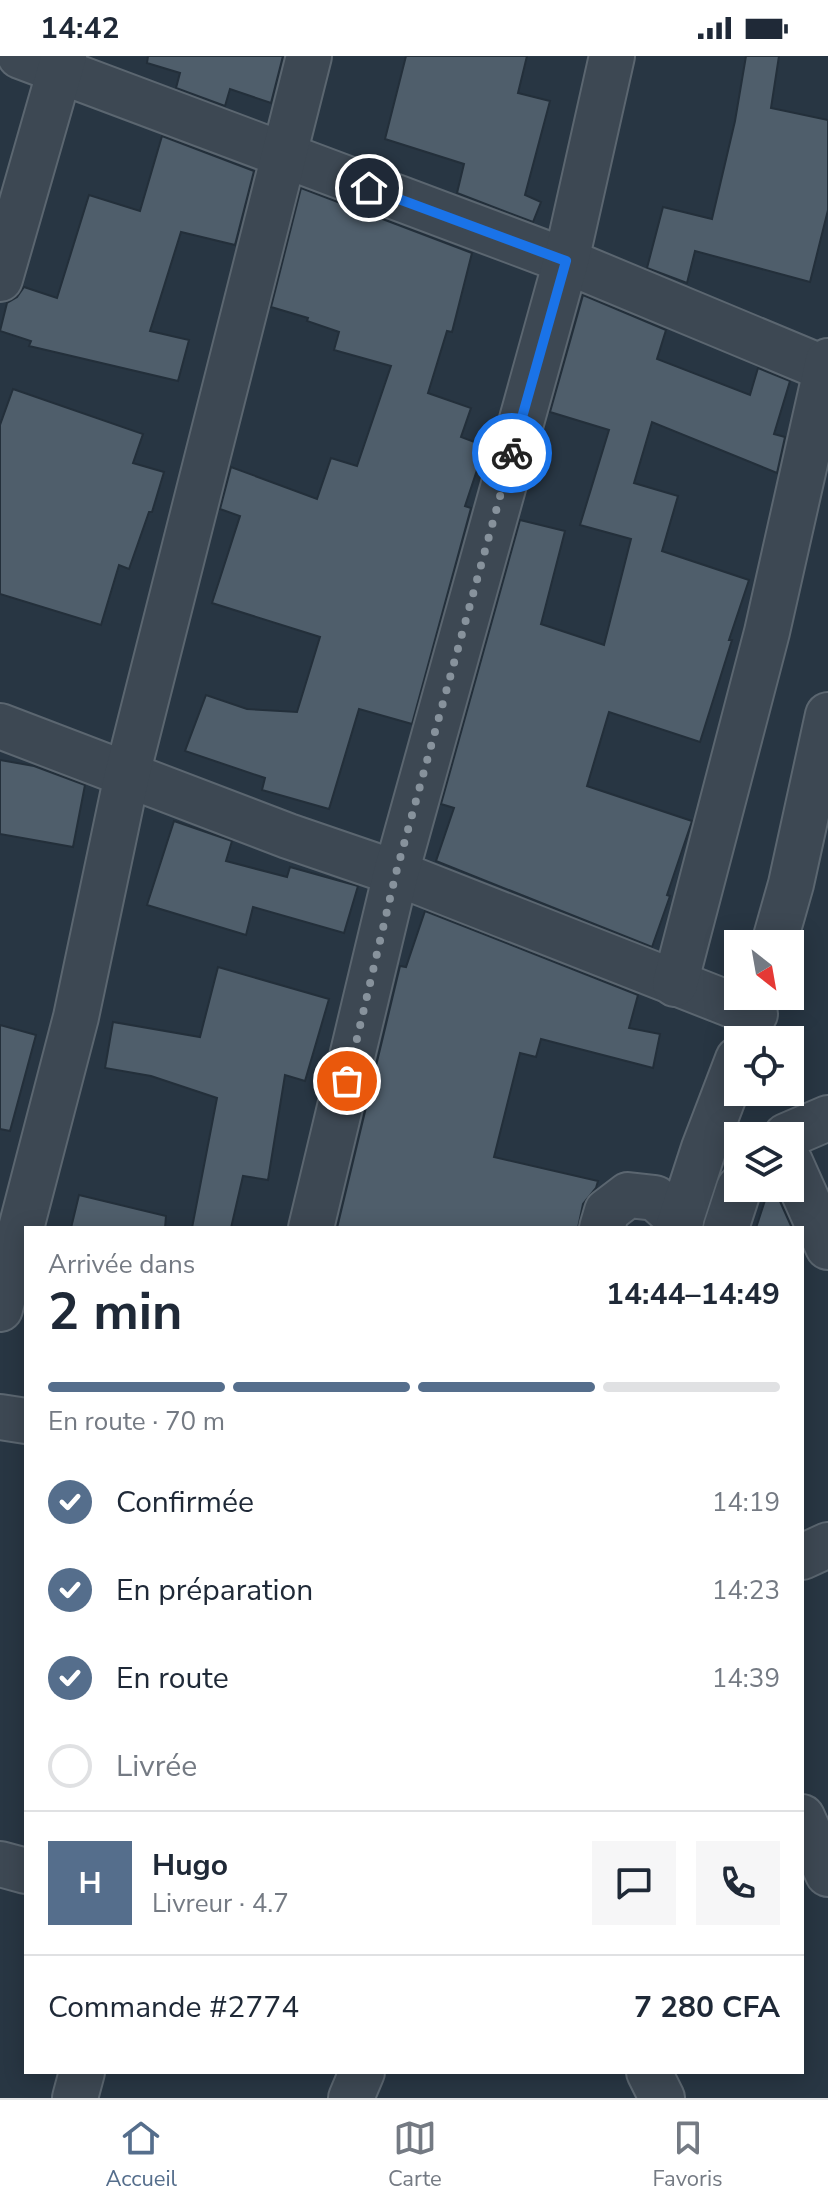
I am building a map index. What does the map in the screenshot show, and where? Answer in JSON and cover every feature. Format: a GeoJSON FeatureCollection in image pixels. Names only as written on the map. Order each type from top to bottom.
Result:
{"type":"FeatureCollection","features":[{"type":"Feature","properties":{"kind":"street"},"geometry":{"type":"LineString","coordinates":[[20,56],[62,64],[286,156],[566,261],[827,367],[767,632],[675,984]]}},
{"type":"Feature","properties":{"kind":"street"},"geometry":{"type":"LineString","coordinates":[[0,1309],[76,1017],[127,775],[309,56]]}},
{"type":"Feature","properties":{"kind":"street"},"geometry":{"type":"LineString","coordinates":[[311,1226],[396,873],[566,261],[612,56]]}},
{"type":"Feature","properties":{"kind":"street"},"geometry":{"type":"LineString","coordinates":[[0,279],[62,64]]}},
{"type":"Feature","properties":{"kind":"street"},"geometry":{"type":"LineString","coordinates":[[778,930],[828,715]]}},
{"type":"Feature","properties":{"kind":"street"},"geometry":{"type":"LineString","coordinates":[[0,726],[288,836],[396,873],[753,1017]]}},
{"type":"Feature","properties":{"kind":"street"},"geometry":{"type":"LineString","coordinates":[[603,1226],[607,1211],[628,1195],[655,1198],[680,1224],[721,1145],[729,1106]]}},
{"type":"Feature","properties":{"kind":"street"},"geometry":{"type":"LineString","coordinates":[[804,1128],[828,1118]]}},
{"type":"Feature","properties":{"kind":"street"},"geometry":{"type":"LineString","coordinates":[[804,1193],[828,1247]]}},
{"type":"Feature","properties":{"kind":"street"},"geometry":{"type":"LineString","coordinates":[[727,1226],[734,1202]]}},
{"type":"Feature","properties":{"kind":"street"},"geometry":{"type":"LineString","coordinates":[[0,1417],[24,1421]]}},
{"type":"Feature","properties":{"kind":"street"},"geometry":{"type":"LineString","coordinates":[[804,1556],[828,1545]]}},
{"type":"Feature","properties":{"kind":"street"},"geometry":{"type":"LineString","coordinates":[[804,1821],[828,1874]]}},
{"type":"Feature","properties":{"kind":"street"},"geometry":{"type":"LineString","coordinates":[[0,1864],[24,1870]]}},
{"type":"Feature","properties":{"kind":"street"},"geometry":{"type":"LineString","coordinates":[[75,2098],[81,2074]]}},
{"type":"Feature","properties":{"kind":"street"},"geometry":{"type":"LineString","coordinates":[[351,2098],[361,2074]]}},
{"type":"Feature","properties":{"kind":"street"},"geometry":{"type":"LineString","coordinates":[[650,2074],[662,2098]]}},
{"type":"Feature","properties":{"kind":"building"},"geometry":{"type":"Polygon","coordinates":[[[148,56],[283,56],[271,103],[230,89],[225,106],[176,88],[180,73],[147,63],[148,56]]]}},
{"type":"Feature","properties":{"kind":"building"},"geometry":{"type":"Polygon","coordinates":[[[406,56],[527,56],[518,93],[550,101],[525,195],[541,202],[533,222],[457,193],[464,164],[385,139],[406,56]]]}},
{"type":"Feature","properties":{"kind":"building"},"geometry":{"type":"Polygon","coordinates":[[[746,56],[779,56],[771,108],[828,120],[828,210],[810,282],[695,251],[687,283],[647,268],[663,207],[712,219],[735,121],[746,56]]]}},
{"type":"Feature","properties":{"kind":"building"},"geometry":{"type":"Polygon","coordinates":[[[162,136],[254,171],[235,245],[181,232],[150,331],[189,340],[178,381],[29,346],[31,341],[0,331],[7,303],[17,297],[24,287],[57,298],[89,195],[140,211],[162,136]]]}},
{"type":"Feature","properties":{"kind":"building"},"geometry":{"type":"Polygon","coordinates":[[[301,188],[472,253],[452,332],[447,331],[428,393],[471,408],[461,437],[485,446],[465,506],[471,508],[412,724],[359,709],[329,809],[262,790],[265,778],[185,751],[206,695],[247,709],[297,712],[320,637],[212,603],[240,516],[220,509],[231,467],[317,499],[331,458],[357,466],[391,366],[334,350],[339,332],[307,321],[308,318],[271,307],[301,188]]]}},
{"type":"Feature","properties":{"kind":"building"},"geometry":{"type":"Polygon","coordinates":[[[583,295],[666,330],[657,359],[750,395],[758,368],[790,381],[774,434],[785,437],[777,473],[652,422],[634,483],[678,496],[662,551],[749,580],[700,742],[609,712],[587,786],[692,821],[652,947],[436,861],[454,808],[441,804],[520,520],[565,531],[541,624],[604,645],[631,539],[580,525],[609,430],[550,412],[583,295]]]}},
{"type":"Feature","properties":{"kind":"building"},"geometry":{"type":"Polygon","coordinates":[[[13,389],[143,434],[133,463],[164,472],[129,569],[119,565],[101,625],[0,594],[0,425],[13,389]]]}},
{"type":"Feature","properties":{"kind":"building"},"geometry":{"type":"Polygon","coordinates":[[[0,760],[34,766],[85,785],[73,847],[0,834],[0,760]]]}},
{"type":"Feature","properties":{"kind":"building"},"geometry":{"type":"Polygon","coordinates":[[[174,821],[232,841],[226,861],[287,877],[290,867],[358,886],[344,933],[253,907],[246,935],[147,905],[174,821]]]}},
{"type":"Feature","properties":{"kind":"building"},"geometry":{"type":"Polygon","coordinates":[[[425,911],[638,995],[629,1028],[660,1034],[653,1068],[541,1039],[536,1057],[520,1053],[494,1157],[598,1181],[583,1204],[578,1226],[337,1226],[400,966],[406,967],[425,911]]]}},
{"type":"Feature","properties":{"kind":"building"},"geometry":{"type":"Polygon","coordinates":[[[218,967],[329,999],[305,1081],[285,1075],[268,1180],[243,1176],[231,1226],[192,1226],[217,1098],[151,1076],[105,1068],[113,1022],[200,1037],[218,967]]]}},
{"type":"Feature","properties":{"kind":"building"},"geometry":{"type":"Polygon","coordinates":[[[0,1025],[36,1035],[10,1131],[0,1129],[0,1025]]]}},
{"type":"Feature","properties":{"kind":"building"},"geometry":{"type":"Polygon","coordinates":[[[79,1195],[166,1216],[165,1226],[71,1226],[79,1195]]]}},
{"type":"Feature","properties":{"kind":"building"},"geometry":{"type":"Polygon","coordinates":[[[764,1202],[780,1202],[791,1226],[757,1226],[764,1202]]]}},
{"type":"Feature","properties":{"kind":"way so far"},"geometry":{"type":"LineString","coordinates":[[347,1081],[396,873],[512,453]]}},
{"type":"Feature","properties":{"kind":"route"},"geometry":{"type":"LineString","coordinates":[[369,188],[566,261],[512,453]]}}]}
